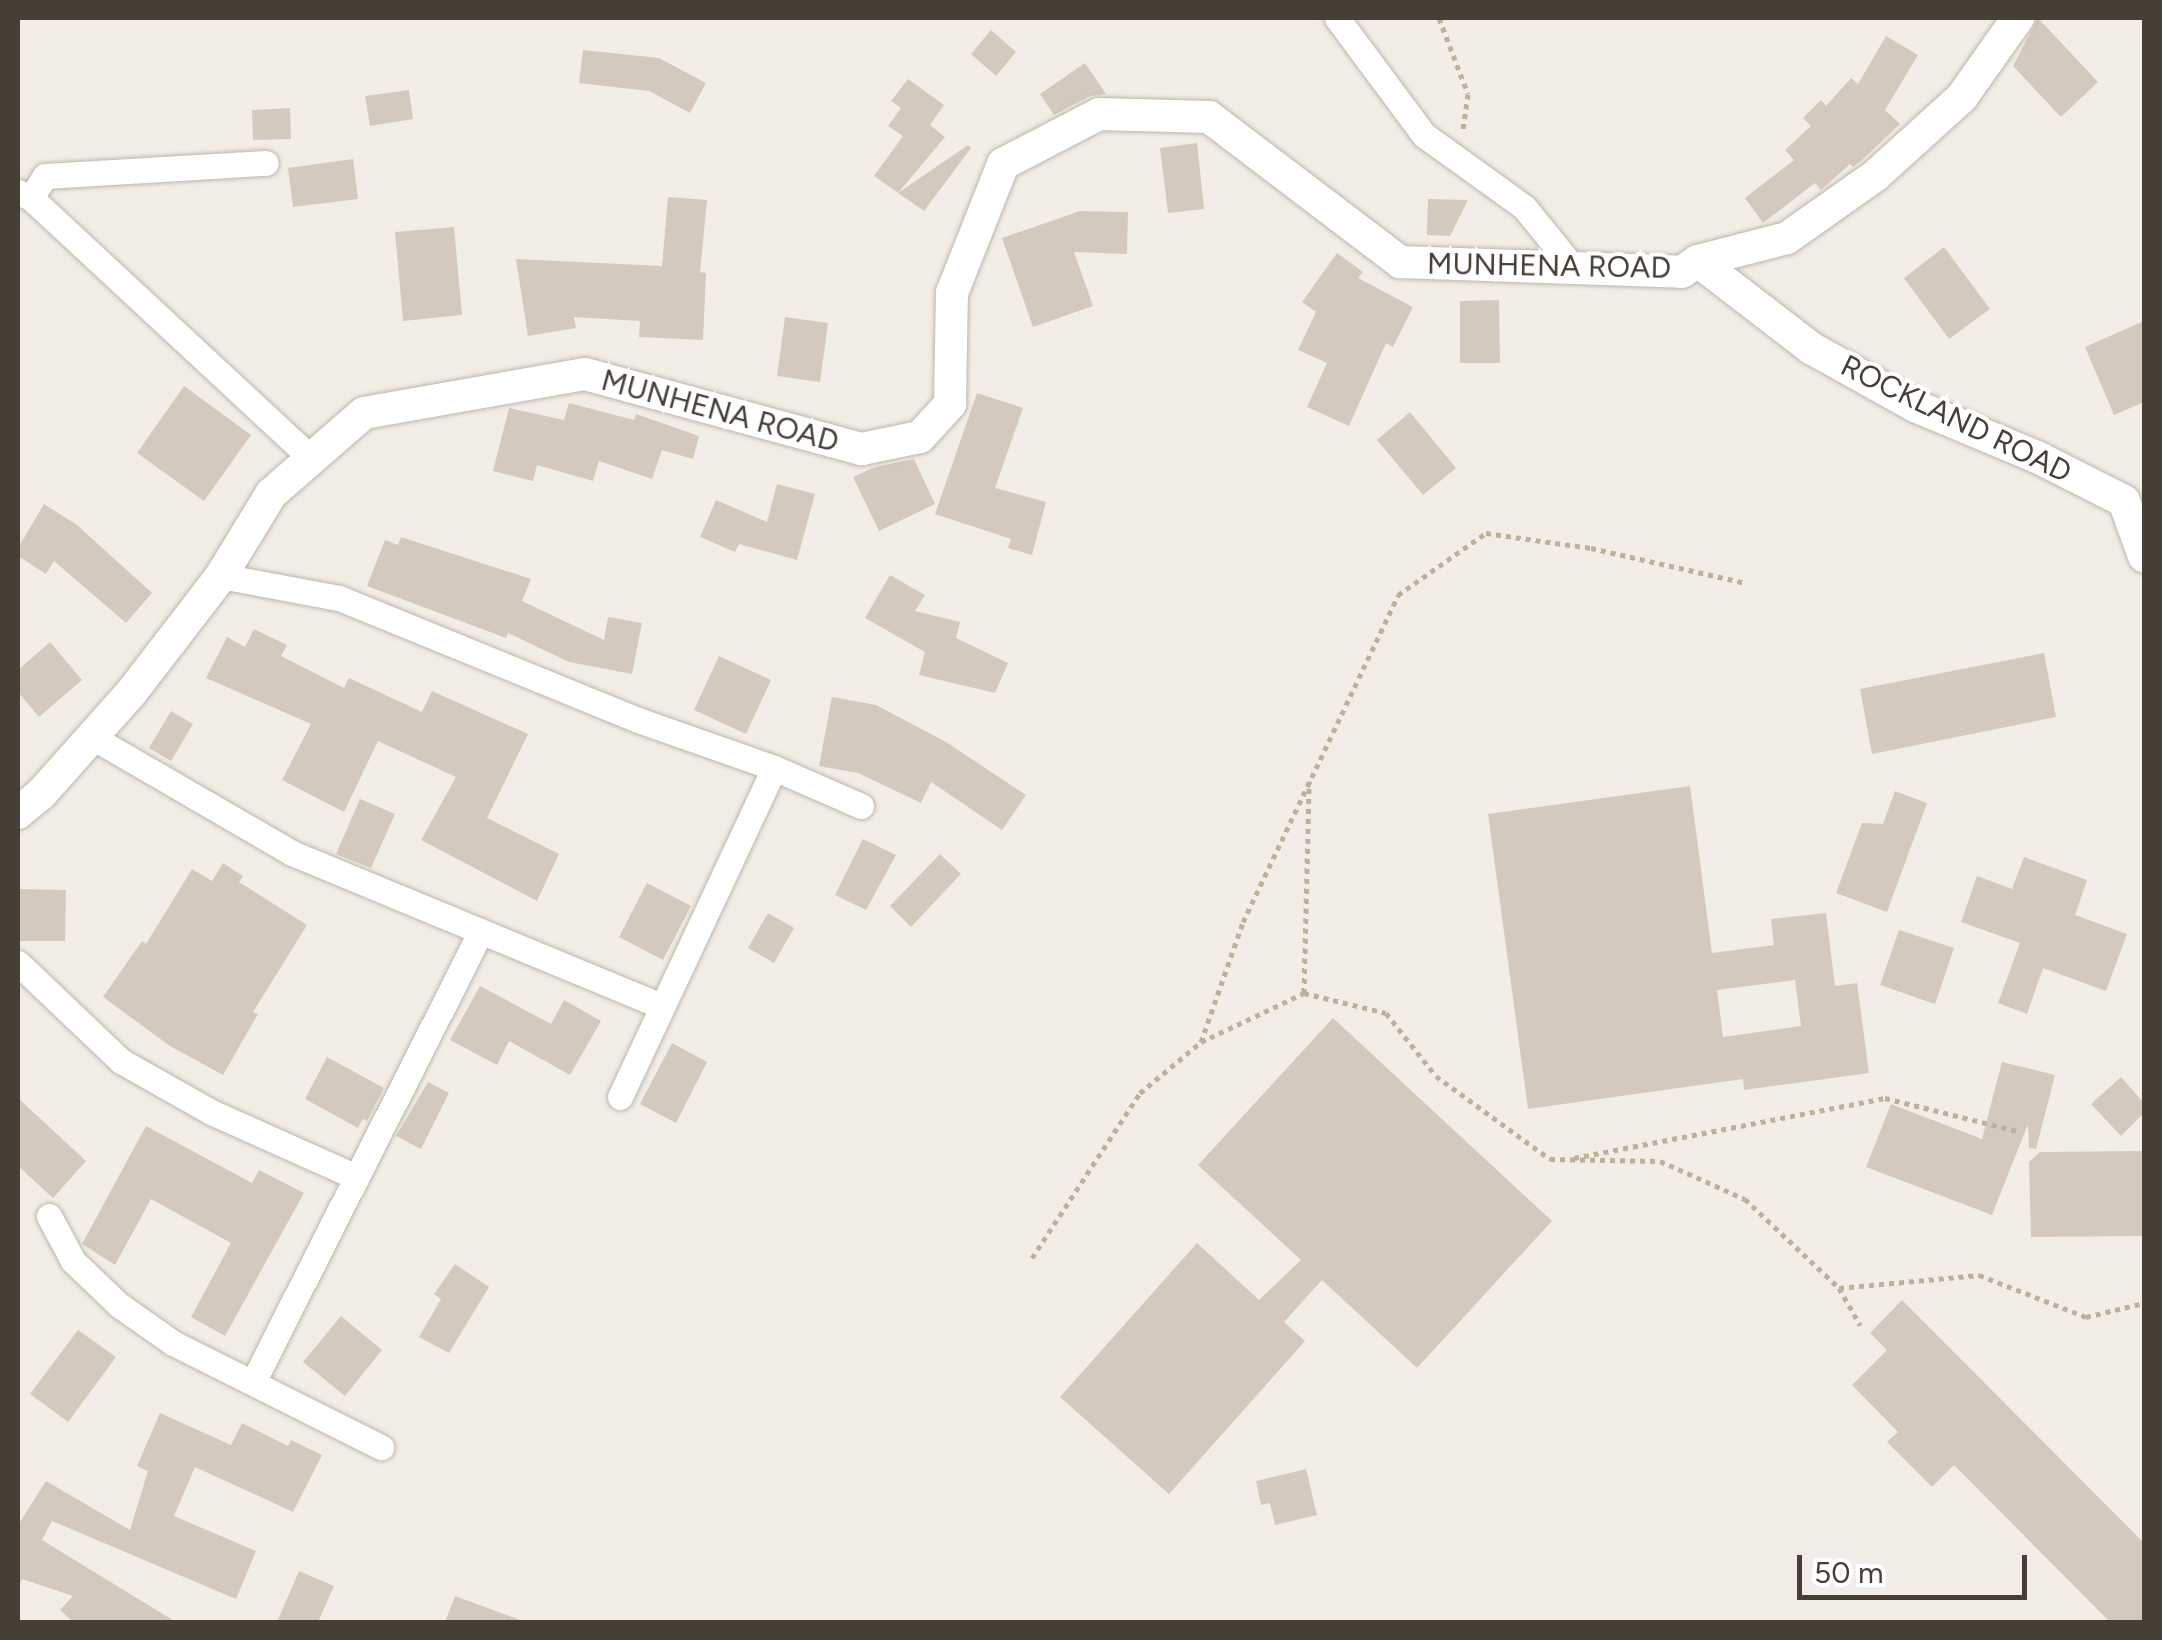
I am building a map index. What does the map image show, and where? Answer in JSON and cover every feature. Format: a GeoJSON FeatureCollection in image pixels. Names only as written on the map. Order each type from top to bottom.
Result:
{"type":"FeatureCollection","features":[{"type":"Feature","properties":{"kind":"street"},"geometry":{"type":"LineString","coordinates":[[1337,18],[1424,135],[1524,207],[1576,270]]}},
{"type":"Feature","properties":{"kind":"street","name":"MUNHENA ROAD"},"geometry":{"type":"LineString","coordinates":[[18,813],[92,737],[220,576],[272,494],[364,413],[585,374],[862,449],[920,438],[950,404],[952,293],[1003,164],[1100,114],[1209,116],[1400,262],[1682,272],[1698,261],[1787,238],[1875,176],[1962,97],[2018,18]]}},
{"type":"Feature","properties":{"kind":"street"},"geometry":{"type":"LineString","coordinates":[[266,163],[45,176],[24,195],[312,459]]}},
{"type":"Feature","properties":{"kind":"street","name":"ROCKLAND ROAD"},"geometry":{"type":"LineString","coordinates":[[1698,261],[1811,348],[1915,406],[2037,457],[2124,501],[2144,556]]}},
{"type":"Feature","properties":{"kind":"street"},"geometry":{"type":"LineString","coordinates":[[220,576],[339,598],[638,720],[774,768],[861,806]]}},
{"type":"Feature","properties":{"kind":"street"},"geometry":{"type":"LineString","coordinates":[[92,737],[292,854],[662,1006]]}},
{"type":"Feature","properties":{"kind":"street"},"geometry":{"type":"LineString","coordinates":[[620,1097],[774,768]]}},
{"type":"Feature","properties":{"kind":"street"},"geometry":{"type":"LineString","coordinates":[[253,1382],[480,931]]}},
{"type":"Feature","properties":{"kind":"street"},"geometry":{"type":"LineString","coordinates":[[18,963],[121,1062],[211,1112],[356,1177]]}},
{"type":"Feature","properties":{"kind":"street"},"geometry":{"type":"LineString","coordinates":[[49,1216],[72,1261],[119,1305],[173,1343],[381,1447]]}},
{"type":"Feature","properties":{"kind":"path"},"geometry":{"type":"LineString","coordinates":[[1439,18],[1468,94],[1459,160]]}},
{"type":"Feature","properties":{"kind":"path"},"geometry":{"type":"LineString","coordinates":[[1201,1042],[1243,922],[1309,775],[1398,595],[1486,534],[1591,548],[1746,583]]}},
{"type":"Feature","properties":{"kind":"path"},"geometry":{"type":"LineString","coordinates":[[1304,992],[1309,775]]}},
{"type":"Feature","properties":{"kind":"path"},"geometry":{"type":"LineString","coordinates":[[1032,1258],[1140,1093],[1201,1042],[1304,992],[1386,1014],[1436,1076],[1550,1160],[1660,1161],[1745,1199],[1838,1288],[1860,1326]]}},
{"type":"Feature","properties":{"kind":"path"},"geometry":{"type":"LineString","coordinates":[[1561,1160],[1886,1098],[2017,1132]]}},
{"type":"Feature","properties":{"kind":"path"},"geometry":{"type":"LineString","coordinates":[[1838,1288],[1979,1275],[2086,1317],[2144,1303]]}},
{"type":"Feature","properties":{"kind":"building"},"geometry":{"type":"Polygon","coordinates":[[[2038,18],[2098,82],[2061,117],[2013,66],[2038,18]]]}},
{"type":"Feature","properties":{"kind":"building"},"geometry":{"type":"Polygon","coordinates":[[[991,30],[1016,52],[996,76],[971,54],[991,30]]]}},
{"type":"Feature","properties":{"kind":"building"},"geometry":{"type":"Polygon","coordinates":[[[1886,36],[1918,55],[1885,110],[1900,124],[1853,167],[1850,164],[1821,190],[1815,183],[1763,223],[1745,198],[1794,160],[1785,150],[1811,126],[1803,118],[1821,100],[1826,106],[1851,78],[1858,84],[1886,36]]]}},
{"type":"Feature","properties":{"kind":"building"},"geometry":{"type":"Polygon","coordinates":[[[583,50],[659,58],[706,83],[690,113],[649,91],[579,83],[583,50]]]}},
{"type":"Feature","properties":{"kind":"building"},"geometry":{"type":"Polygon","coordinates":[[[1085,63],[1106,94],[1090,96],[1054,115],[1040,94],[1085,63]]]}},
{"type":"Feature","properties":{"kind":"building"},"geometry":{"type":"Polygon","coordinates":[[[908,79],[944,105],[930,125],[945,137],[898,193],[874,176],[903,136],[888,126],[901,108],[891,101],[908,79]]]}},
{"type":"Feature","properties":{"kind":"building"},"geometry":{"type":"Polygon","coordinates":[[[409,90],[413,119],[370,126],[365,96],[409,90]]]}},
{"type":"Feature","properties":{"kind":"building"},"geometry":{"type":"Polygon","coordinates":[[[290,108],[291,139],[253,140],[252,110],[290,108]]]}},
{"type":"Feature","properties":{"kind":"building"},"geometry":{"type":"Polygon","coordinates":[[[1197,143],[1204,209],[1168,213],[1160,148],[1197,143]]]}},
{"type":"Feature","properties":{"kind":"building"},"geometry":{"type":"Polygon","coordinates":[[[968,145],[971,148],[924,211],[898,193],[968,145]]]}},
{"type":"Feature","properties":{"kind":"building"},"geometry":{"type":"Polygon","coordinates":[[[353,159],[358,199],[293,207],[288,168],[353,159]]]}},
{"type":"Feature","properties":{"kind":"building"},"geometry":{"type":"Polygon","coordinates":[[[668,197],[707,200],[700,272],[706,273],[703,340],[639,337],[640,321],[574,317],[576,328],[528,336],[516,259],[662,266],[668,197]]]}},
{"type":"Feature","properties":{"kind":"building"},"geometry":{"type":"Polygon","coordinates":[[[1428,199],[1468,200],[1450,236],[1427,235],[1428,199]]]}},
{"type":"Feature","properties":{"kind":"building"},"geometry":{"type":"Polygon","coordinates":[[[1080,211],[1128,212],[1127,254],[1074,252],[1093,306],[1033,327],[1002,238],[1080,211]]]}},
{"type":"Feature","properties":{"kind":"building"},"geometry":{"type":"Polygon","coordinates":[[[454,227],[462,315],[403,321],[395,232],[454,227]]]}},
{"type":"Feature","properties":{"kind":"building"},"geometry":{"type":"Polygon","coordinates":[[[1944,247],[1990,309],[1949,339],[1904,278],[1944,247]]]}},
{"type":"Feature","properties":{"kind":"building"},"geometry":{"type":"Polygon","coordinates":[[[1337,253],[1363,272],[1358,278],[1413,307],[1393,347],[1386,343],[1349,426],[1307,407],[1327,363],[1298,350],[1316,312],[1302,302],[1337,253]]]}},
{"type":"Feature","properties":{"kind":"building"},"geometry":{"type":"Polygon","coordinates":[[[1499,300],[1500,363],[1460,363],[1460,301],[1499,300]]]}},
{"type":"Feature","properties":{"kind":"building"},"geometry":{"type":"Polygon","coordinates":[[[785,317],[828,323],[820,382],[777,376],[785,317]]]}},
{"type":"Feature","properties":{"kind":"building"},"geometry":{"type":"Polygon","coordinates":[[[2144,321],[2144,402],[2114,415],[2085,347],[2144,321]]]}},
{"type":"Feature","properties":{"kind":"building"},"geometry":{"type":"Polygon","coordinates":[[[184,386],[251,435],[204,501],[137,453],[184,386]]]}},
{"type":"Feature","properties":{"kind":"building"},"geometry":{"type":"Polygon","coordinates":[[[977,393],[1023,408],[995,488],[1046,502],[1032,555],[1008,548],[1011,539],[935,514],[977,393]]]}},
{"type":"Feature","properties":{"kind":"building"},"geometry":{"type":"Polygon","coordinates":[[[569,403],[634,420],[636,414],[699,436],[693,459],[662,450],[652,479],[599,461],[593,481],[537,465],[533,481],[493,471],[509,408],[564,420],[569,403]]]}},
{"type":"Feature","properties":{"kind":"building"},"geometry":{"type":"Polygon","coordinates":[[[1410,412],[1456,468],[1423,495],[1377,440],[1410,412]]]}},
{"type":"Feature","properties":{"kind":"building"},"geometry":{"type":"Polygon","coordinates":[[[914,459],[935,504],[879,531],[853,477],[875,467],[914,459]]]}},
{"type":"Feature","properties":{"kind":"building"},"geometry":{"type":"Polygon","coordinates":[[[777,484],[815,494],[797,560],[739,544],[735,552],[700,537],[716,500],[767,522],[777,484]]]}},
{"type":"Feature","properties":{"kind":"building"},"geometry":{"type":"Polygon","coordinates":[[[44,504],[77,525],[152,593],[126,623],[54,561],[46,574],[18,556],[18,548],[44,504]]]}},
{"type":"Feature","properties":{"kind":"building"},"geometry":{"type":"Polygon","coordinates":[[[401,537],[531,579],[522,601],[604,640],[608,617],[642,623],[632,674],[569,662],[508,633],[506,638],[367,586],[385,540],[398,545],[401,537]]]}},
{"type":"Feature","properties":{"kind":"building"},"geometry":{"type":"Polygon","coordinates":[[[890,575],[925,595],[915,611],[960,622],[956,638],[1008,663],[995,693],[919,675],[925,652],[865,618],[890,575]]]}},
{"type":"Feature","properties":{"kind":"building"},"geometry":{"type":"Polygon","coordinates":[[[254,629],[287,645],[281,656],[344,688],[349,678],[422,712],[432,691],[528,734],[487,818],[559,854],[537,901],[421,840],[456,777],[378,741],[344,812],[282,780],[311,724],[206,678],[227,637],[245,647],[254,629]]]}},
{"type":"Feature","properties":{"kind":"building"},"geometry":{"type":"Polygon","coordinates":[[[50,642],[82,680],[39,717],[18,692],[18,670],[50,642]]]}},
{"type":"Feature","properties":{"kind":"building"},"geometry":{"type":"Polygon","coordinates":[[[2044,653],[2056,717],[1872,754],[1860,689],[2044,653]]]}},
{"type":"Feature","properties":{"kind":"building"},"geometry":{"type":"Polygon","coordinates":[[[719,656],[771,680],[746,734],[694,710],[719,656]]]}},
{"type":"Feature","properties":{"kind":"building"},"geometry":{"type":"Polygon","coordinates":[[[832,697],[876,705],[946,742],[1026,795],[1002,830],[931,782],[921,803],[858,773],[819,766],[832,697]]]}},
{"type":"Feature","properties":{"kind":"building"},"geometry":{"type":"Polygon","coordinates":[[[171,711],[193,724],[171,761],[149,748],[171,711]]]}},
{"type":"Feature","properties":{"kind":"building"},"geometry":{"type":"Polygon","coordinates":[[[1690,786],[1712,953],[1774,945],[1771,919],[1826,913],[1835,986],[1857,983],[1869,1073],[1744,1090],[1743,1079],[1528,1109],[1488,814],[1690,786]],[[1795,980],[1717,990],[1723,1037],[1801,1026],[1795,980]]]}},
{"type":"Feature","properties":{"kind":"building"},"geometry":{"type":"Polygon","coordinates":[[[1895,791],[1927,803],[1887,912],[1836,893],[1862,823],[1883,824],[1895,791]]]}},
{"type":"Feature","properties":{"kind":"building"},"geometry":{"type":"Polygon","coordinates":[[[360,799],[395,814],[371,868],[336,854],[360,799]]]}},
{"type":"Feature","properties":{"kind":"building"},"geometry":{"type":"Polygon","coordinates":[[[863,839],[896,855],[866,910],[835,895],[863,839]]]}},
{"type":"Feature","properties":{"kind":"building"},"geometry":{"type":"Polygon","coordinates":[[[940,854],[961,874],[911,927],[890,906],[940,854]]]}},
{"type":"Feature","properties":{"kind":"building"},"geometry":{"type":"Polygon","coordinates":[[[2024,857],[2087,880],[2075,915],[2127,934],[2106,991],[2043,968],[2027,1014],[1998,1003],[2020,943],[1961,922],[1977,876],[2012,889],[2024,857]]]}},
{"type":"Feature","properties":{"kind":"building"},"geometry":{"type":"Polygon","coordinates":[[[223,863],[243,876],[239,882],[307,925],[253,1012],[258,1014],[223,1075],[170,1046],[103,997],[142,941],[146,944],[192,869],[212,881],[223,863]]]}},
{"type":"Feature","properties":{"kind":"building"},"geometry":{"type":"Polygon","coordinates":[[[647,883],[691,906],[663,960],[619,937],[647,883]]]}},
{"type":"Feature","properties":{"kind":"building"},"geometry":{"type":"Polygon","coordinates":[[[19,889],[66,890],[65,941],[18,941],[19,889]]]}},
{"type":"Feature","properties":{"kind":"building"},"geometry":{"type":"Polygon","coordinates":[[[768,913],[794,928],[774,963],[748,948],[768,913]]]}},
{"type":"Feature","properties":{"kind":"building"},"geometry":{"type":"Polygon","coordinates":[[[1899,930],[1954,948],[1935,1004],[1880,985],[1899,930]]]}},
{"type":"Feature","properties":{"kind":"building"},"geometry":{"type":"Polygon","coordinates":[[[480,986],[551,1024],[564,1000],[601,1021],[570,1075],[509,1041],[497,1065],[450,1040],[480,986]]]}},
{"type":"Feature","properties":{"kind":"building"},"geometry":{"type":"Polygon","coordinates":[[[1333,1018],[1552,1221],[1417,1368],[1322,1280],[1284,1322],[1305,1341],[1169,1494],[1060,1397],[1197,1243],[1259,1300],[1301,1260],[1198,1165],[1333,1018]]]}},
{"type":"Feature","properties":{"kind":"building"},"geometry":{"type":"Polygon","coordinates":[[[672,1043],[707,1062],[676,1123],[640,1104],[672,1043]]]}},
{"type":"Feature","properties":{"kind":"building"},"geometry":{"type":"Polygon","coordinates":[[[327,1057],[384,1088],[367,1121],[363,1119],[358,1128],[305,1099],[327,1057]]]}},
{"type":"Feature","properties":{"kind":"building"},"geometry":{"type":"Polygon","coordinates":[[[2002,1062],[2055,1075],[2036,1149],[2029,1148],[2028,1124],[1992,1215],[1866,1167],[1891,1104],[1982,1139],[2002,1062]]]}},
{"type":"Feature","properties":{"kind":"building"},"geometry":{"type":"Polygon","coordinates":[[[2121,1077],[2144,1103],[2144,1113],[2121,1136],[2091,1104],[2121,1077]]]}},
{"type":"Feature","properties":{"kind":"building"},"geometry":{"type":"Polygon","coordinates":[[[428,1082],[449,1093],[421,1149],[396,1136],[428,1082]]]}},
{"type":"Feature","properties":{"kind":"building"},"geometry":{"type":"Polygon","coordinates":[[[18,1098],[86,1161],[53,1198],[18,1166],[18,1098]]]}},
{"type":"Feature","properties":{"kind":"building"},"geometry":{"type":"Polygon","coordinates":[[[146,1126],[252,1183],[259,1170],[304,1193],[225,1336],[191,1317],[231,1243],[151,1199],[115,1265],[82,1244],[146,1126]]]}},
{"type":"Feature","properties":{"kind":"building"},"geometry":{"type":"Polygon","coordinates":[[[2144,1151],[2144,1236],[2031,1237],[2029,1162],[2040,1152],[2144,1151]]]}},
{"type":"Feature","properties":{"kind":"building"},"geometry":{"type":"Polygon","coordinates":[[[455,1264],[489,1287],[449,1353],[419,1337],[441,1299],[434,1294],[455,1264]]]}},
{"type":"Feature","properties":{"kind":"building"},"geometry":{"type":"Polygon","coordinates":[[[1902,1300],[2144,1543],[2144,1622],[2110,1622],[1954,1465],[1932,1487],[1887,1442],[1898,1432],[1852,1385],[1887,1350],[1870,1333],[1902,1300]]]}},
{"type":"Feature","properties":{"kind":"building"},"geometry":{"type":"Polygon","coordinates":[[[341,1316],[382,1350],[345,1396],[303,1362],[341,1316]]]}},
{"type":"Feature","properties":{"kind":"building"},"geometry":{"type":"Polygon","coordinates":[[[78,1330],[116,1357],[68,1422],[30,1394],[78,1330]]]}},
{"type":"Feature","properties":{"kind":"building"},"geometry":{"type":"Polygon","coordinates":[[[160,1413],[231,1445],[242,1423],[288,1446],[291,1440],[322,1455],[293,1512],[195,1467],[174,1516],[256,1551],[236,1599],[52,1521],[42,1540],[176,1622],[73,1622],[60,1610],[73,1596],[22,1579],[18,1588],[18,1525],[46,1481],[130,1530],[148,1471],[137,1466],[160,1413]]]}},
{"type":"Feature","properties":{"kind":"building"},"geometry":{"type":"Polygon","coordinates":[[[1306,1469],[1317,1515],[1275,1525],[1270,1503],[1261,1505],[1256,1481],[1306,1469]]]}},
{"type":"Feature","properties":{"kind":"building"},"geometry":{"type":"Polygon","coordinates":[[[299,1571],[334,1586],[318,1622],[277,1622],[299,1571]]]}},
{"type":"Feature","properties":{"kind":"building"},"geometry":{"type":"Polygon","coordinates":[[[455,1596],[520,1620],[445,1622],[455,1596]]]}}]}
